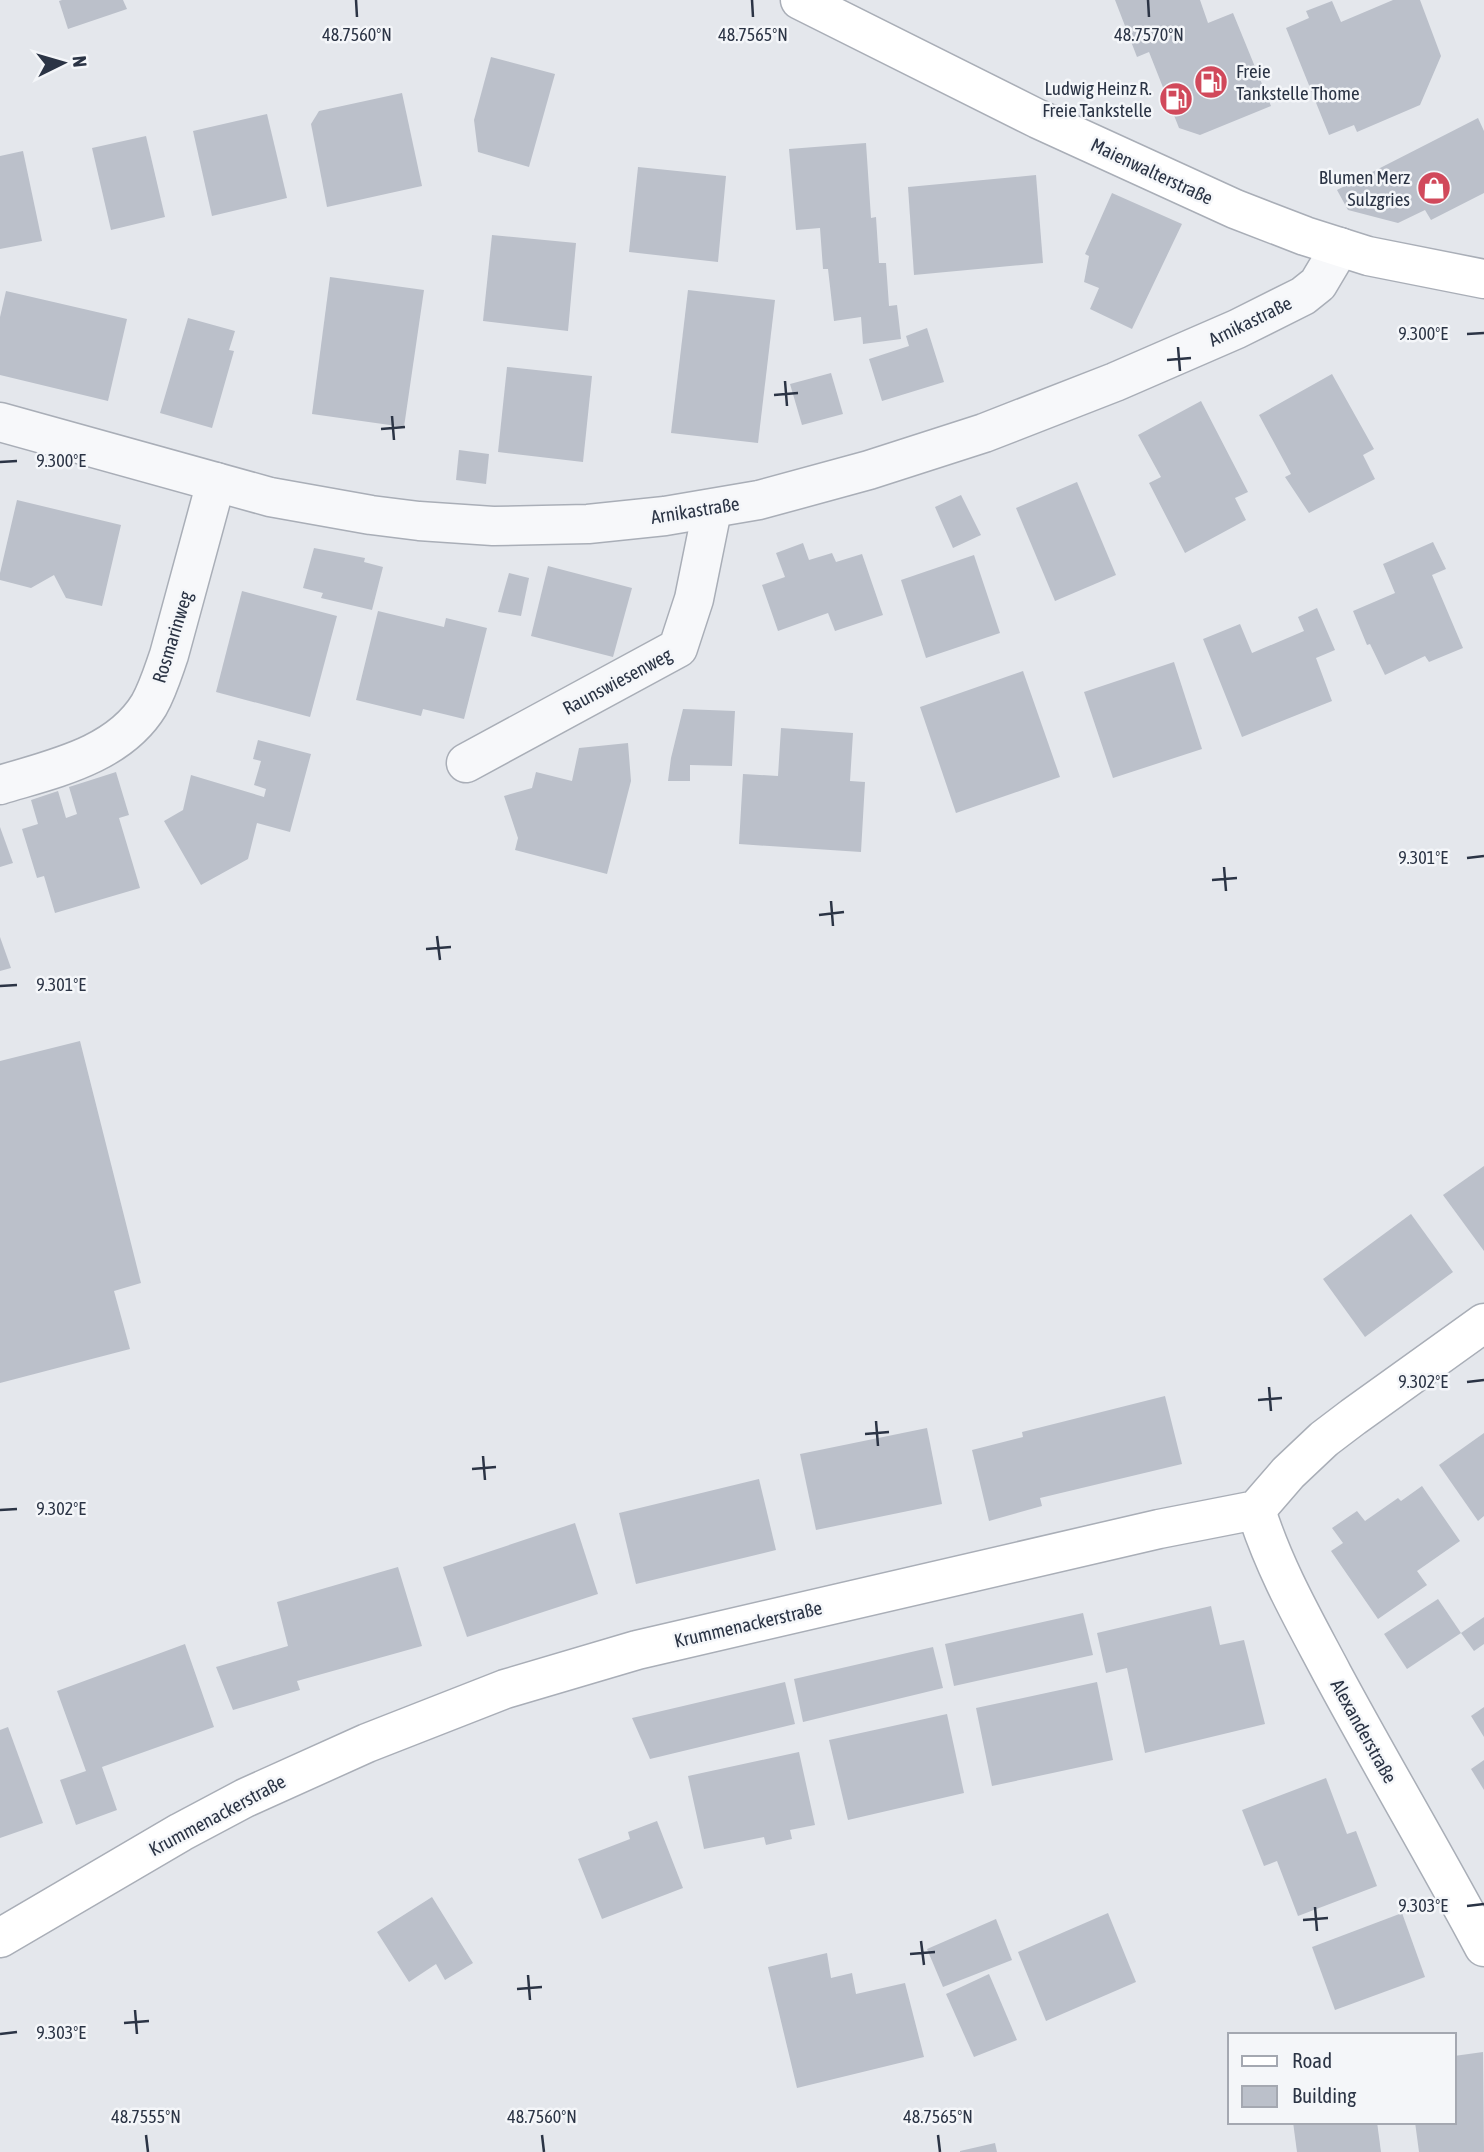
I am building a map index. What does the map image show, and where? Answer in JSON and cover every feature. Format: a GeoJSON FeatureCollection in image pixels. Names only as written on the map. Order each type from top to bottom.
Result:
{"type":"FeatureCollection","features":[{"type":"Feature","properties":{"kind":"main road","name":"Maienwalterstraße"},"geometry":{"type":"LineString","coordinates":[[800,0],[953,78],[1235,209],[1340,247],[1399,263],[1484,279]]}},
{"type":"Feature","properties":{"kind":"main road"},"geometry":{"type":"LineString","coordinates":[[1256,1510],[1288,1473],[1324,1439],[1484,1324]]}},
{"type":"Feature","properties":{"kind":"main road","name":"Krummenackerstraße"},"geometry":{"type":"LineString","coordinates":[[0,1938],[181,1832],[245,1798],[367,1742],[505,1689],[637,1650],[1159,1529],[1256,1510]]}},
{"type":"Feature","properties":{"kind":"main road","name":"Alexanderstraße"},"geometry":{"type":"LineString","coordinates":[[1256,1510],[1268,1548],[1283,1581],[1484,1947]]}},
{"type":"Feature","properties":{"kind":"street","name":"Arnikastraße"},"geometry":{"type":"LineString","coordinates":[[0,422],[270,497],[320,507],[452,524],[587,524],[712,510],[793,492],[950,445],[1115,382],[1237,329],[1303,296],[1318,284],[1340,247]]}},
{"type":"Feature","properties":{"kind":"street","name":"Rosmarinweg"},"geometry":{"type":"LineString","coordinates":[[0,785],[87,756],[128,729],[148,706],[169,655],[216,482]]}},
{"type":"Feature","properties":{"kind":"street","name":"Raunswiesenweg"},"geometry":{"type":"LineString","coordinates":[[466,763],[678,648],[694,599],[712,510]]}},
{"type":"Feature","properties":{"kind":"building"},"geometry":{"type":"Polygon","coordinates":[[[123,0],[127,9],[68,29],[59,1],[123,0]]]}},
{"type":"Feature","properties":{"kind":"building","name":"Freie Tankstelle Thome"},"geometry":{"type":"Polygon","coordinates":[[[1115,0],[1200,0],[1208,23],[1233,13],[1271,106],[1200,135],[1179,128],[1149,52],[1137,57],[1115,0]]]}},
{"type":"Feature","properties":{"kind":"building"},"geometry":{"type":"Polygon","coordinates":[[[1393,0],[1420,0],[1441,56],[1420,105],[1357,132],[1354,125],[1329,135],[1286,28],[1309,18],[1306,11],[1332,1],[1341,22],[1393,0]]]}},
{"type":"Feature","properties":{"kind":"building"},"geometry":{"type":"Polygon","coordinates":[[[491,57],[555,74],[529,167],[478,152],[474,120],[491,57]]]}},
{"type":"Feature","properties":{"kind":"building"},"geometry":{"type":"Polygon","coordinates":[[[402,93],[422,186],[327,207],[311,124],[319,111],[402,93]]]}},
{"type":"Feature","properties":{"kind":"building"},"geometry":{"type":"Polygon","coordinates":[[[267,114],[287,198],[212,216],[193,131],[267,114]]]}},
{"type":"Feature","properties":{"kind":"building"},"geometry":{"type":"Polygon","coordinates":[[[1478,118],[1484,131],[1484,193],[1431,220],[1425,210],[1398,223],[1348,210],[1337,190],[1478,118]]]}},
{"type":"Feature","properties":{"kind":"building"},"geometry":{"type":"Polygon","coordinates":[[[146,136],[165,217],[111,230],[92,148],[146,136]]]}},
{"type":"Feature","properties":{"kind":"building"},"geometry":{"type":"Polygon","coordinates":[[[866,143],[871,218],[876,217],[879,263],[886,263],[889,306],[897,305],[901,339],[863,344],[861,317],[834,321],[828,269],[823,269],[820,228],[796,230],[789,149],[866,143]]]}},
{"type":"Feature","properties":{"kind":"building"},"geometry":{"type":"Polygon","coordinates":[[[23,151],[42,241],[0,249],[0,156],[23,151]]]}},
{"type":"Feature","properties":{"kind":"building"},"geometry":{"type":"Polygon","coordinates":[[[638,167],[726,176],[718,262],[629,252],[638,167]]]}},
{"type":"Feature","properties":{"kind":"building"},"geometry":{"type":"Polygon","coordinates":[[[1036,175],[1043,263],[914,275],[908,187],[1036,175]]]}},
{"type":"Feature","properties":{"kind":"building"},"geometry":{"type":"Polygon","coordinates":[[[1112,193],[1182,224],[1132,329],[1090,309],[1099,288],[1084,282],[1089,256],[1085,254],[1112,193]]]}},
{"type":"Feature","properties":{"kind":"building"},"geometry":{"type":"Polygon","coordinates":[[[492,235],[576,243],[568,331],[483,321],[492,235]]]}},
{"type":"Feature","properties":{"kind":"building"},"geometry":{"type":"Polygon","coordinates":[[[330,277],[424,290],[404,427],[312,414],[330,277]]]}},
{"type":"Feature","properties":{"kind":"building"},"geometry":{"type":"Polygon","coordinates":[[[688,290],[775,300],[758,443],[671,433],[688,290]]]}},
{"type":"Feature","properties":{"kind":"building"},"geometry":{"type":"Polygon","coordinates":[[[6,291],[127,319],[108,401],[0,375],[0,317],[6,291]]]}},
{"type":"Feature","properties":{"kind":"building"},"geometry":{"type":"Polygon","coordinates":[[[188,318],[235,331],[229,350],[234,351],[212,428],[160,413],[188,318]]]}},
{"type":"Feature","properties":{"kind":"building"},"geometry":{"type":"Polygon","coordinates":[[[927,328],[944,382],[882,401],[869,359],[909,346],[906,336],[927,328]]]}},
{"type":"Feature","properties":{"kind":"building"},"geometry":{"type":"Polygon","coordinates":[[[507,367],[592,376],[583,462],[498,452],[507,367]]]}},
{"type":"Feature","properties":{"kind":"building"},"geometry":{"type":"Polygon","coordinates":[[[831,373],[843,414],[802,425],[790,384],[831,373]]]}},
{"type":"Feature","properties":{"kind":"building"},"geometry":{"type":"Polygon","coordinates":[[[1332,374],[1374,449],[1363,455],[1375,479],[1309,513],[1285,477],[1291,474],[1259,415],[1332,374]]]}},
{"type":"Feature","properties":{"kind":"building"},"geometry":{"type":"Polygon","coordinates":[[[1201,401],[1248,492],[1235,498],[1246,520],[1185,553],[1149,483],[1161,477],[1138,435],[1201,401]]]}},
{"type":"Feature","properties":{"kind":"building"},"geometry":{"type":"Polygon","coordinates":[[[459,450],[489,454],[486,484],[456,480],[459,450]]]}},
{"type":"Feature","properties":{"kind":"building"},"geometry":{"type":"Polygon","coordinates":[[[1077,482],[1116,575],[1055,601],[1016,508],[1077,482]]]}},
{"type":"Feature","properties":{"kind":"building"},"geometry":{"type":"Polygon","coordinates":[[[961,495],[981,535],[953,548],[935,507],[961,495]]]}},
{"type":"Feature","properties":{"kind":"building"},"geometry":{"type":"Polygon","coordinates":[[[17,500],[121,525],[102,606],[66,598],[54,575],[31,588],[0,580],[17,500]]]}},
{"type":"Feature","properties":{"kind":"building"},"geometry":{"type":"Polygon","coordinates":[[[1433,542],[1446,569],[1432,575],[1463,648],[1429,662],[1425,656],[1385,675],[1370,644],[1367,645],[1353,611],[1395,593],[1383,564],[1433,542]]]}},
{"type":"Feature","properties":{"kind":"building"},"geometry":{"type":"Polygon","coordinates":[[[803,543],[809,560],[832,553],[836,562],[862,554],[883,615],[835,631],[828,613],[778,631],[762,585],[785,577],[776,553],[803,543]]]}},
{"type":"Feature","properties":{"kind":"building"},"geometry":{"type":"Polygon","coordinates":[[[314,548],[365,558],[364,562],[383,567],[372,610],[321,598],[323,593],[303,588],[314,548]]]}},
{"type":"Feature","properties":{"kind":"building"},"geometry":{"type":"Polygon","coordinates":[[[974,555],[1000,633],[926,658],[901,580],[974,555]]]}},
{"type":"Feature","properties":{"kind":"building"},"geometry":{"type":"Polygon","coordinates":[[[548,566],[632,588],[613,657],[531,636],[548,566]]]}},
{"type":"Feature","properties":{"kind":"building"},"geometry":{"type":"Polygon","coordinates":[[[509,573],[529,578],[521,616],[498,612],[509,573]]]}},
{"type":"Feature","properties":{"kind":"building"},"geometry":{"type":"Polygon","coordinates":[[[242,591],[337,616],[310,717],[216,692],[242,591]]]}},
{"type":"Feature","properties":{"kind":"building"},"geometry":{"type":"Polygon","coordinates":[[[1317,608],[1335,650],[1316,658],[1332,701],[1242,737],[1203,639],[1240,624],[1252,653],[1304,631],[1298,617],[1317,608]]]}},
{"type":"Feature","properties":{"kind":"building"},"geometry":{"type":"Polygon","coordinates":[[[378,611],[444,627],[446,618],[487,628],[464,719],[423,709],[421,716],[356,700],[378,611]]]}},
{"type":"Feature","properties":{"kind":"building"},"geometry":{"type":"Polygon","coordinates":[[[1174,662],[1202,749],[1113,778],[1084,692],[1174,662]]]}},
{"type":"Feature","properties":{"kind":"building"},"geometry":{"type":"Polygon","coordinates":[[[1023,671],[1060,777],[956,813],[920,707],[1023,671]]]}},
{"type":"Feature","properties":{"kind":"building"},"geometry":{"type":"Polygon","coordinates":[[[683,709],[735,711],[732,766],[690,765],[690,781],[668,781],[683,709]]]}},
{"type":"Feature","properties":{"kind":"building"},"geometry":{"type":"Polygon","coordinates":[[[781,728],[853,733],[850,781],[865,782],[861,852],[739,844],[743,774],[778,776],[781,728]]]}},
{"type":"Feature","properties":{"kind":"building"},"geometry":{"type":"Polygon","coordinates":[[[258,740],[311,754],[290,832],[257,823],[248,859],[201,885],[164,821],[183,810],[191,775],[264,797],[266,789],[254,785],[261,761],[253,759],[258,740]]]}},
{"type":"Feature","properties":{"kind":"building"},"geometry":{"type":"Polygon","coordinates":[[[628,743],[631,781],[607,874],[515,850],[518,838],[504,796],[532,788],[536,772],[572,781],[579,748],[628,743]]]}},
{"type":"Feature","properties":{"kind":"building"},"geometry":{"type":"Polygon","coordinates":[[[116,772],[129,815],[119,818],[140,888],[55,913],[44,876],[37,878],[22,829],[38,824],[31,800],[58,791],[66,818],[77,814],[69,787],[116,772]]]}},
{"type":"Feature","properties":{"kind":"building"},"geometry":{"type":"Polygon","coordinates":[[[0,827],[13,863],[0,867],[0,827]]]}},
{"type":"Feature","properties":{"kind":"building"},"geometry":{"type":"Polygon","coordinates":[[[0,937],[11,968],[0,971],[0,937]]]}},
{"type":"Feature","properties":{"kind":"building"},"geometry":{"type":"Polygon","coordinates":[[[80,1041],[141,1283],[114,1291],[130,1349],[0,1383],[0,1061],[80,1041]]]}},
{"type":"Feature","properties":{"kind":"building"},"geometry":{"type":"Polygon","coordinates":[[[1484,1166],[1484,1251],[1443,1195],[1484,1166]]]}},
{"type":"Feature","properties":{"kind":"building"},"geometry":{"type":"Polygon","coordinates":[[[1411,1214],[1453,1272],[1365,1337],[1323,1279],[1411,1214]]]}},
{"type":"Feature","properties":{"kind":"building"},"geometry":{"type":"Polygon","coordinates":[[[1165,1396],[1182,1464],[1040,1498],[1042,1506],[989,1521],[972,1450],[1023,1437],[1022,1432],[1165,1396]]]}},
{"type":"Feature","properties":{"kind":"building"},"geometry":{"type":"Polygon","coordinates":[[[927,1428],[942,1504],[816,1530],[800,1454],[927,1428]]]}},
{"type":"Feature","properties":{"kind":"building"},"geometry":{"type":"Polygon","coordinates":[[[1484,1433],[1484,1516],[1478,1521],[1439,1465],[1484,1433]]]}},
{"type":"Feature","properties":{"kind":"building"},"geometry":{"type":"Polygon","coordinates":[[[759,1479],[776,1550],[636,1584],[619,1513],[759,1479]]]}},
{"type":"Feature","properties":{"kind":"building"},"geometry":{"type":"Polygon","coordinates":[[[1422,1486],[1460,1541],[1417,1571],[1427,1585],[1378,1619],[1331,1551],[1343,1543],[1332,1528],[1357,1511],[1365,1521],[1398,1498],[1401,1501],[1422,1486]]]}},
{"type":"Feature","properties":{"kind":"building"},"geometry":{"type":"Polygon","coordinates":[[[575,1523],[598,1594],[467,1637],[443,1567],[575,1523]]]}},
{"type":"Feature","properties":{"kind":"building"},"geometry":{"type":"Polygon","coordinates":[[[398,1567],[422,1646],[297,1681],[300,1690],[233,1710],[216,1667],[288,1646],[277,1602],[398,1567]]]}},
{"type":"Feature","properties":{"kind":"building"},"geometry":{"type":"Polygon","coordinates":[[[1438,1599],[1461,1633],[1407,1669],[1384,1634],[1438,1599]]]}},
{"type":"Feature","properties":{"kind":"building"},"geometry":{"type":"Polygon","coordinates":[[[1211,1606],[1220,1645],[1244,1640],[1265,1724],[1145,1753],[1127,1668],[1106,1673],[1097,1633],[1211,1606]]]}},
{"type":"Feature","properties":{"kind":"building"},"geometry":{"type":"Polygon","coordinates":[[[1083,1613],[1093,1655],[954,1686],[945,1644],[1083,1613]]]}},
{"type":"Feature","properties":{"kind":"building"},"geometry":{"type":"Polygon","coordinates":[[[1484,1617],[1484,1644],[1474,1651],[1461,1633],[1484,1617]]]}},
{"type":"Feature","properties":{"kind":"building"},"geometry":{"type":"Polygon","coordinates":[[[185,1644],[214,1727],[102,1767],[117,1810],[76,1825],[60,1780],[86,1771],[57,1691],[185,1644]]]}},
{"type":"Feature","properties":{"kind":"building"},"geometry":{"type":"Polygon","coordinates":[[[933,1647],[943,1688],[803,1722],[794,1679],[933,1647]]]}},
{"type":"Feature","properties":{"kind":"building"},"geometry":{"type":"Polygon","coordinates":[[[785,1682],[795,1724],[650,1759],[632,1718],[785,1682]]]}},
{"type":"Feature","properties":{"kind":"building"},"geometry":{"type":"Polygon","coordinates":[[[1097,1682],[1113,1760],[992,1786],[976,1708],[1097,1682]]]}},
{"type":"Feature","properties":{"kind":"building"},"geometry":{"type":"Polygon","coordinates":[[[1484,1707],[1484,1737],[1471,1716],[1484,1707]]]}},
{"type":"Feature","properties":{"kind":"building"},"geometry":{"type":"Polygon","coordinates":[[[947,1714],[964,1793],[848,1820],[829,1740],[947,1714]]]}},
{"type":"Feature","properties":{"kind":"building"},"geometry":{"type":"Polygon","coordinates":[[[8,1727],[43,1823],[0,1838],[0,1730],[8,1727]]]}},
{"type":"Feature","properties":{"kind":"building"},"geometry":{"type":"Polygon","coordinates":[[[799,1752],[815,1825],[790,1830],[792,1839],[766,1845],[764,1837],[704,1849],[688,1776],[799,1752]]]}},
{"type":"Feature","properties":{"kind":"building"},"geometry":{"type":"Polygon","coordinates":[[[1484,1760],[1484,1790],[1471,1769],[1484,1760]]]}},
{"type":"Feature","properties":{"kind":"building"},"geometry":{"type":"Polygon","coordinates":[[[1326,1778],[1347,1834],[1356,1831],[1377,1886],[1298,1916],[1277,1861],[1264,1866],[1242,1810],[1326,1778]]]}},
{"type":"Feature","properties":{"kind":"building"},"geometry":{"type":"Polygon","coordinates":[[[657,1821],[683,1888],[602,1919],[578,1859],[630,1839],[628,1832],[657,1821]]]}},
{"type":"Feature","properties":{"kind":"building"},"geometry":{"type":"Polygon","coordinates":[[[432,1897],[473,1963],[445,1980],[436,1964],[409,1982],[377,1932],[432,1897]]]}},
{"type":"Feature","properties":{"kind":"building"},"geometry":{"type":"Polygon","coordinates":[[[1108,1913],[1136,1982],[1046,2021],[1018,1952],[1108,1913]]]}},
{"type":"Feature","properties":{"kind":"building"},"geometry":{"type":"Polygon","coordinates":[[[1402,1913],[1425,1977],[1335,2010],[1312,1947],[1402,1913]]]}},
{"type":"Feature","properties":{"kind":"building"},"geometry":{"type":"Polygon","coordinates":[[[996,1919],[1012,1960],[943,1987],[927,1949],[996,1919]]]}},
{"type":"Feature","properties":{"kind":"building"},"geometry":{"type":"Polygon","coordinates":[[[827,1953],[831,1978],[852,1973],[856,1994],[905,1983],[924,2057],[797,2088],[768,1967],[827,1953]]]}},
{"type":"Feature","properties":{"kind":"building"},"geometry":{"type":"Polygon","coordinates":[[[989,1974],[1017,2040],[974,2057],[946,1994],[989,1974]]]}},
{"type":"Feature","properties":{"kind":"building"},"geometry":{"type":"Polygon","coordinates":[[[1483,2052],[1484,2152],[1419,2152],[1415,2124],[1456,2124],[1456,2056],[1483,2052]]]}},
{"type":"Feature","properties":{"kind":"building"},"geometry":{"type":"Polygon","coordinates":[[[1293,2124],[1377,2124],[1381,2152],[1297,2152],[1293,2124]]]}},
{"type":"Feature","properties":{"kind":"building"},"geometry":{"type":"Polygon","coordinates":[[[995,2143],[997,2152],[960,2152],[960,2151],[995,2143]]]}},
{"type":"Feature","properties":{"kind":"place","name":"Freie Tankstelle Thome"},"geometry":{"type":"Point","coordinates":[1211,82]}},
{"type":"Feature","properties":{"kind":"place","name":"Ludwig Heinz R. Freie Tankstelle"},"geometry":{"type":"Point","coordinates":[1176,99]}},
{"type":"Feature","properties":{"kind":"place","name":"Blumen Merz Sulzgries"},"geometry":{"type":"Point","coordinates":[1434,188]}}]}
